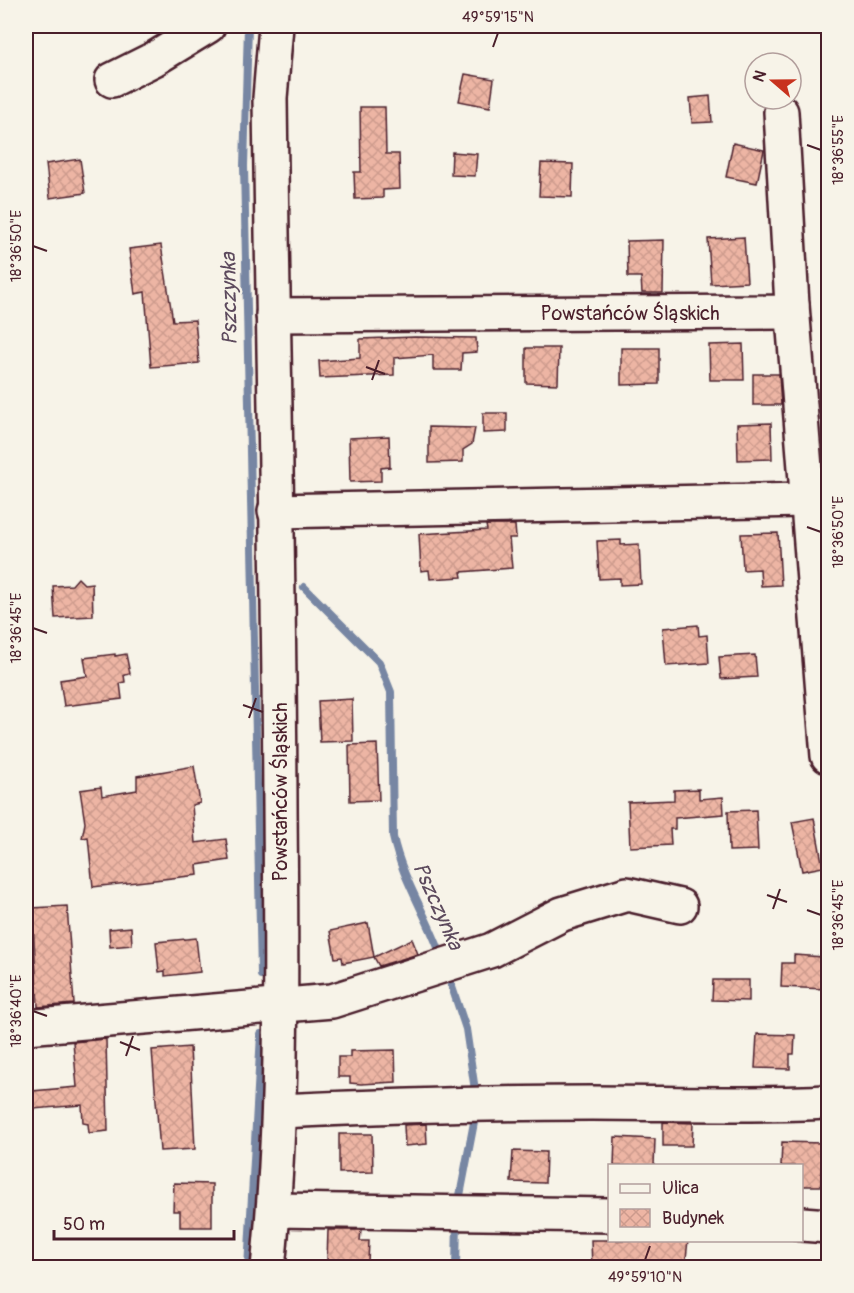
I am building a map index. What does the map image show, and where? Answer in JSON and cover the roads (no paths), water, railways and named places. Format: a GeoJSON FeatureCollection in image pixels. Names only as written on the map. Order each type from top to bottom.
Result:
{"type":"FeatureCollection","features":[{"type":"Feature","properties":{"kind":"street"},"geometry":{"type":"LineString","coordinates":[[112,80],[154,59],[208,26]]}},
{"type":"Feature","properties":{"kind":"street","name":"Powstańców Śląskich"},"geometry":{"type":"LineString","coordinates":[[267,1268],[274,1210],[281,1004],[279,663],[270,98],[276,26]]}},
{"type":"Feature","properties":{"kind":"street"},"geometry":{"type":"LineString","coordinates":[[781,112],[806,500],[828,756]]}},
{"type":"Feature","properties":{"kind":"street","name":"Powstańców Śląskich"},"geometry":{"type":"LineString","coordinates":[[273,315],[782,312],[792,304]]}},
{"type":"Feature","properties":{"kind":"street"},"geometry":{"type":"LineString","coordinates":[[275,511],[806,500]]}},
{"type":"Feature","properties":{"kind":"street"},"geometry":{"type":"LineString","coordinates":[[26,1027],[332,1001],[492,950],[562,914],[627,894],[680,906]]}},
{"type":"Feature","properties":{"kind":"street"},"geometry":{"type":"LineString","coordinates":[[279,1111],[476,1105],[751,1106],[828,1102]]}},
{"type":"Feature","properties":{"kind":"street"},"geometry":{"type":"LineString","coordinates":[[274,1210],[608,1215]]}},
{"type":"Feature","properties":{"kind":"street"},"geometry":{"type":"LineString","coordinates":[[803,1224],[828,1226]]}},
{"type":"Feature","properties":{"kind":"waterway","name":"Pszczynka"},"geometry":{"type":"LineString","coordinates":[[248,26],[244,166],[261,975]]}},
{"type":"Feature","properties":{"kind":"waterway","name":"Pszczynka"},"geometry":{"type":"LineString","coordinates":[[304,587],[379,662],[391,692],[393,837],[402,868],[442,958]]}},
{"type":"Feature","properties":{"kind":"waterway","name":"Pszczynka"},"geometry":{"type":"LineString","coordinates":[[447,972],[466,1029],[476,1097]]}},
{"type":"Feature","properties":{"kind":"waterway"},"geometry":{"type":"LineString","coordinates":[[248,1268],[261,1034]]}},
{"type":"Feature","properties":{"kind":"waterway","name":"Pszczynka"},"geometry":{"type":"LineString","coordinates":[[458,1206],[476,1112]]}},
{"type":"Feature","properties":{"kind":"waterway","name":"Pszczynka"},"geometry":{"type":"LineString","coordinates":[[456,1268],[457,1221]]}}]}
